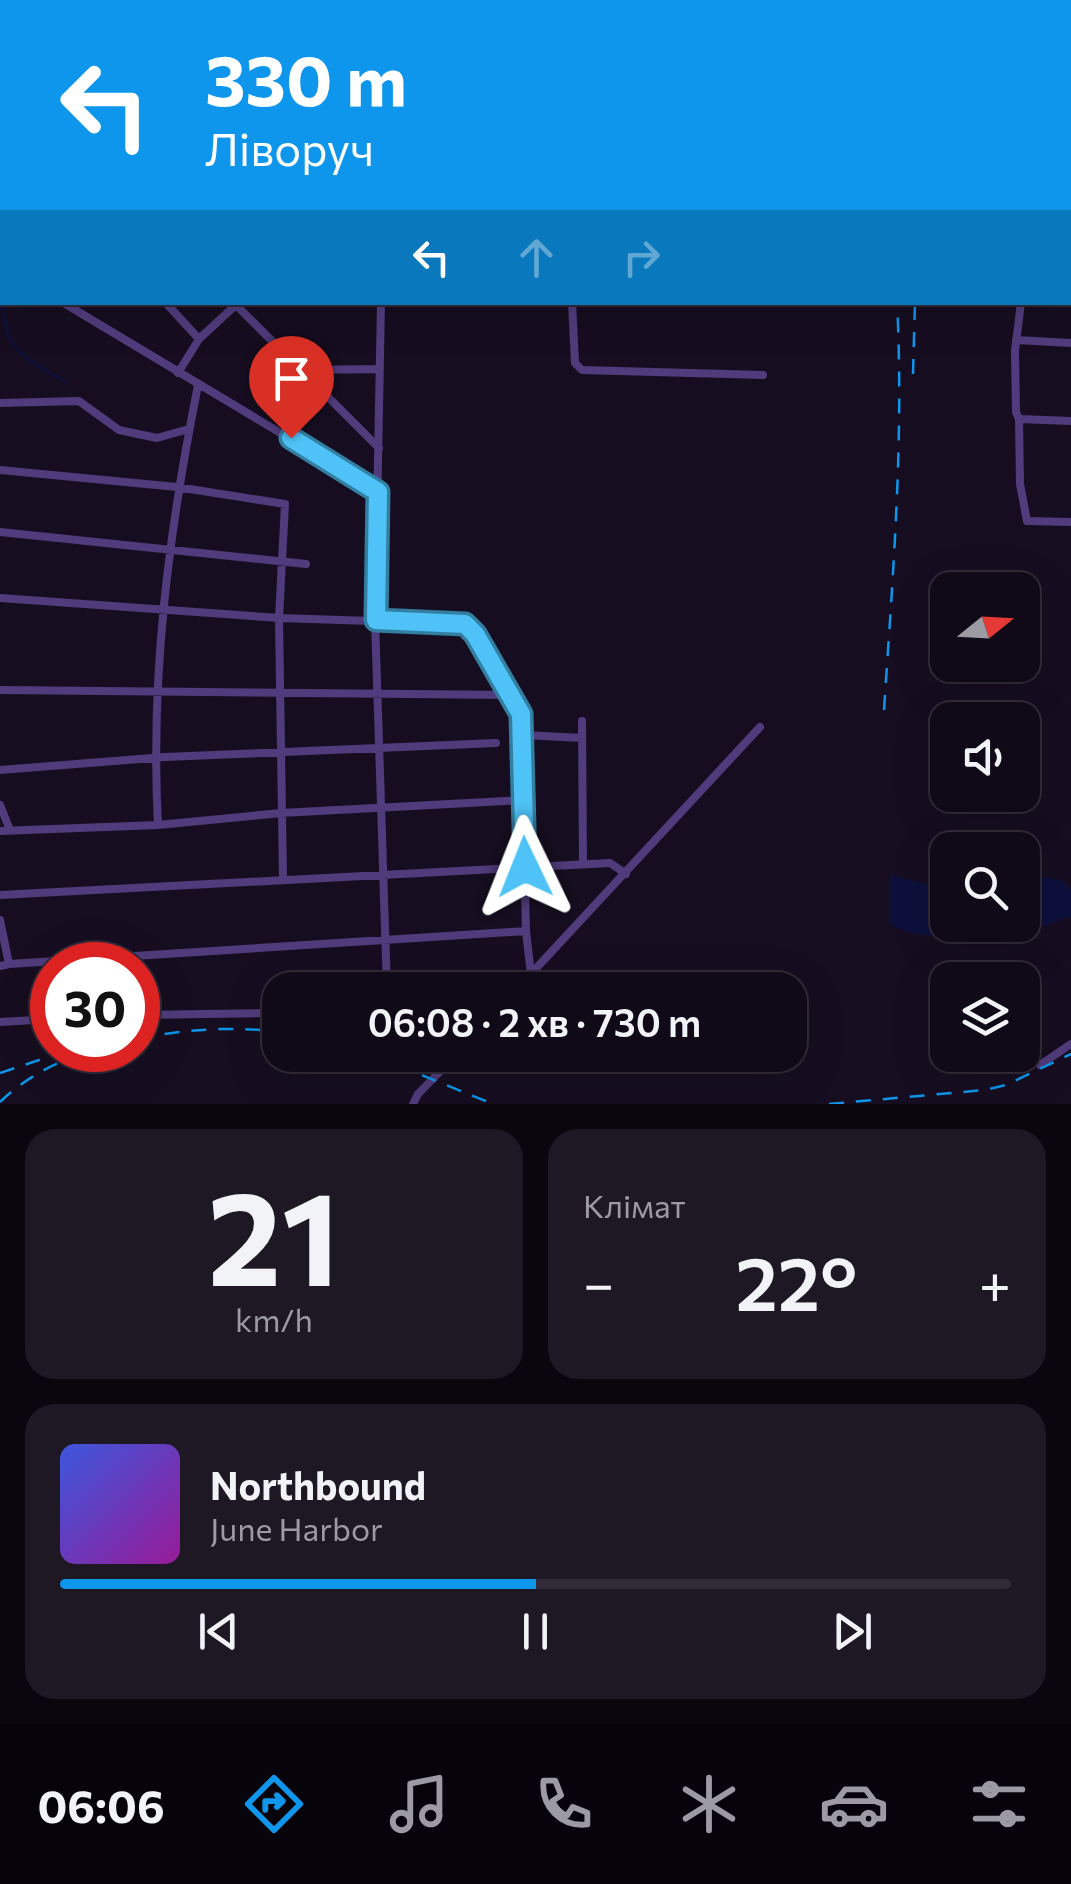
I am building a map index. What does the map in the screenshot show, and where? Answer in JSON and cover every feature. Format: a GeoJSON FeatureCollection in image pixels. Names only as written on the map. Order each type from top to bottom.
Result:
{"type":"FeatureCollection","features":[{"type":"Feature","properties":{"kind":"street"},"geometry":{"type":"LineString","coordinates":[[67,305],[378,492]]}},
{"type":"Feature","properties":{"kind":"street"},"geometry":{"type":"LineString","coordinates":[[168,305],[198,339]]}},
{"type":"Feature","properties":{"kind":"street"},"geometry":{"type":"LineString","coordinates":[[178,373],[198,339],[237,305]]}},
{"type":"Feature","properties":{"kind":"street"},"geometry":{"type":"LineString","coordinates":[[239,305],[379,448]]}},
{"type":"Feature","properties":{"kind":"street"},"geometry":{"type":"LineString","coordinates":[[381,305],[376,620],[386,972]]}},
{"type":"Feature","properties":{"kind":"street"},"geometry":{"type":"LineString","coordinates":[[572,305],[575,363],[582,370],[763,375]]}},
{"type":"Feature","properties":{"kind":"street"},"geometry":{"type":"LineString","coordinates":[[1021,305],[1016,340],[1016,412],[1020,484],[1027,521],[1071,522]]}},
{"type":"Feature","properties":{"kind":"street"},"geometry":{"type":"LineString","coordinates":[[1016,340],[1071,343]]}},
{"type":"Feature","properties":{"kind":"street"},"geometry":{"type":"LineString","coordinates":[[301,370],[380,369]]}},
{"type":"Feature","properties":{"kind":"street"},"geometry":{"type":"LineString","coordinates":[[158,824],[154,759],[162,609],[177,487],[198,385]]}},
{"type":"Feature","properties":{"kind":"street"},"geometry":{"type":"LineString","coordinates":[[0,403],[78,402],[118,430],[157,438],[189,429]]}},
{"type":"Feature","properties":{"kind":"street"},"geometry":{"type":"LineString","coordinates":[[1019,418],[1071,422]]}},
{"type":"Feature","properties":{"kind":"street"},"geometry":{"type":"LineString","coordinates":[[0,470],[177,487],[285,504],[279,618],[283,879]]}},
{"type":"Feature","properties":{"kind":"street"},"geometry":{"type":"LineString","coordinates":[[0,532],[306,564]]}},
{"type":"Feature","properties":{"kind":"street"},"geometry":{"type":"LineString","coordinates":[[0,598],[279,618],[465,624],[475,634],[521,714],[530,972]]}},
{"type":"Feature","properties":{"kind":"street"},"geometry":{"type":"LineString","coordinates":[[0,690],[510,695]]}},
{"type":"Feature","properties":{"kind":"street"},"geometry":{"type":"LineString","coordinates":[[582,721],[583,864]]}},
{"type":"Feature","properties":{"kind":"street"},"geometry":{"type":"LineString","coordinates":[[533,972],[760,726]]}},
{"type":"Feature","properties":{"kind":"street"},"geometry":{"type":"LineString","coordinates":[[524,735],[582,738]]}},
{"type":"Feature","properties":{"kind":"street"},"geometry":{"type":"LineString","coordinates":[[0,770],[496,742]]}},
{"type":"Feature","properties":{"kind":"street"},"geometry":{"type":"LineString","coordinates":[[0,805],[5,831],[523,800]]}},
{"type":"Feature","properties":{"kind":"street"},"geometry":{"type":"LineString","coordinates":[[0,896],[610,863],[626,874]]}},
{"type":"Feature","properties":{"kind":"street"},"geometry":{"type":"LineString","coordinates":[[0,920],[4,965],[526,931]]}},
{"type":"Feature","properties":{"kind":"street"},"geometry":{"type":"LineString","coordinates":[[160,1015],[262,1013]]}},
{"type":"Feature","properties":{"kind":"street"},"geometry":{"type":"LineString","coordinates":[[0,1022],[30,1020]]}},
{"type":"Feature","properties":{"kind":"street"},"geometry":{"type":"LineString","coordinates":[[1040,1065],[1071,1044]]}},
{"type":"Feature","properties":{"kind":"street"},"geometry":{"type":"LineString","coordinates":[[413,1104],[441,1072]]}},
{"type":"Feature","properties":{"kind":"shaded area"},"geometry":{"type":"Polygon","coordinates":[[[890,875],[930,885],[930,936],[915,934],[889,922],[890,875]]]}},
{"type":"Feature","properties":{"kind":"shaded area"},"geometry":{"type":"Polygon","coordinates":[[[1040,877],[1062,880],[1071,890],[1071,916],[1040,928],[1040,877]]]}},
{"type":"Feature","properties":{"kind":"waterway"},"geometry":{"type":"LineString","coordinates":[[0,305],[14,344],[34,363],[66,382]]}},
{"type":"Feature","properties":{"kind":"railway"},"geometry":{"type":"LineString","coordinates":[[884,710],[898,455],[897,305]]}},
{"type":"Feature","properties":{"kind":"railway"},"geometry":{"type":"LineString","coordinates":[[913,374],[915,305]]}},
{"type":"Feature","properties":{"kind":"railway"},"geometry":{"type":"LineString","coordinates":[[160,1035],[262,1030]]}},
{"type":"Feature","properties":{"kind":"railway"},"geometry":{"type":"LineString","coordinates":[[829,1104],[985,1090],[1006,1085],[1071,1054]]}},
{"type":"Feature","properties":{"kind":"railway"},"geometry":{"type":"LineString","coordinates":[[0,1073],[30,1063]]}},
{"type":"Feature","properties":{"kind":"railway"},"geometry":{"type":"LineString","coordinates":[[0,1102],[41,1072]]}},
{"type":"Feature","properties":{"kind":"railway"},"geometry":{"type":"LineString","coordinates":[[414,1072],[493,1104]]}},
{"type":"Feature","properties":{"kind":"route"},"geometry":{"type":"LineString","coordinates":[[291,438],[378,492],[376,620],[465,624],[475,634],[521,714],[525,867]]}}]}
